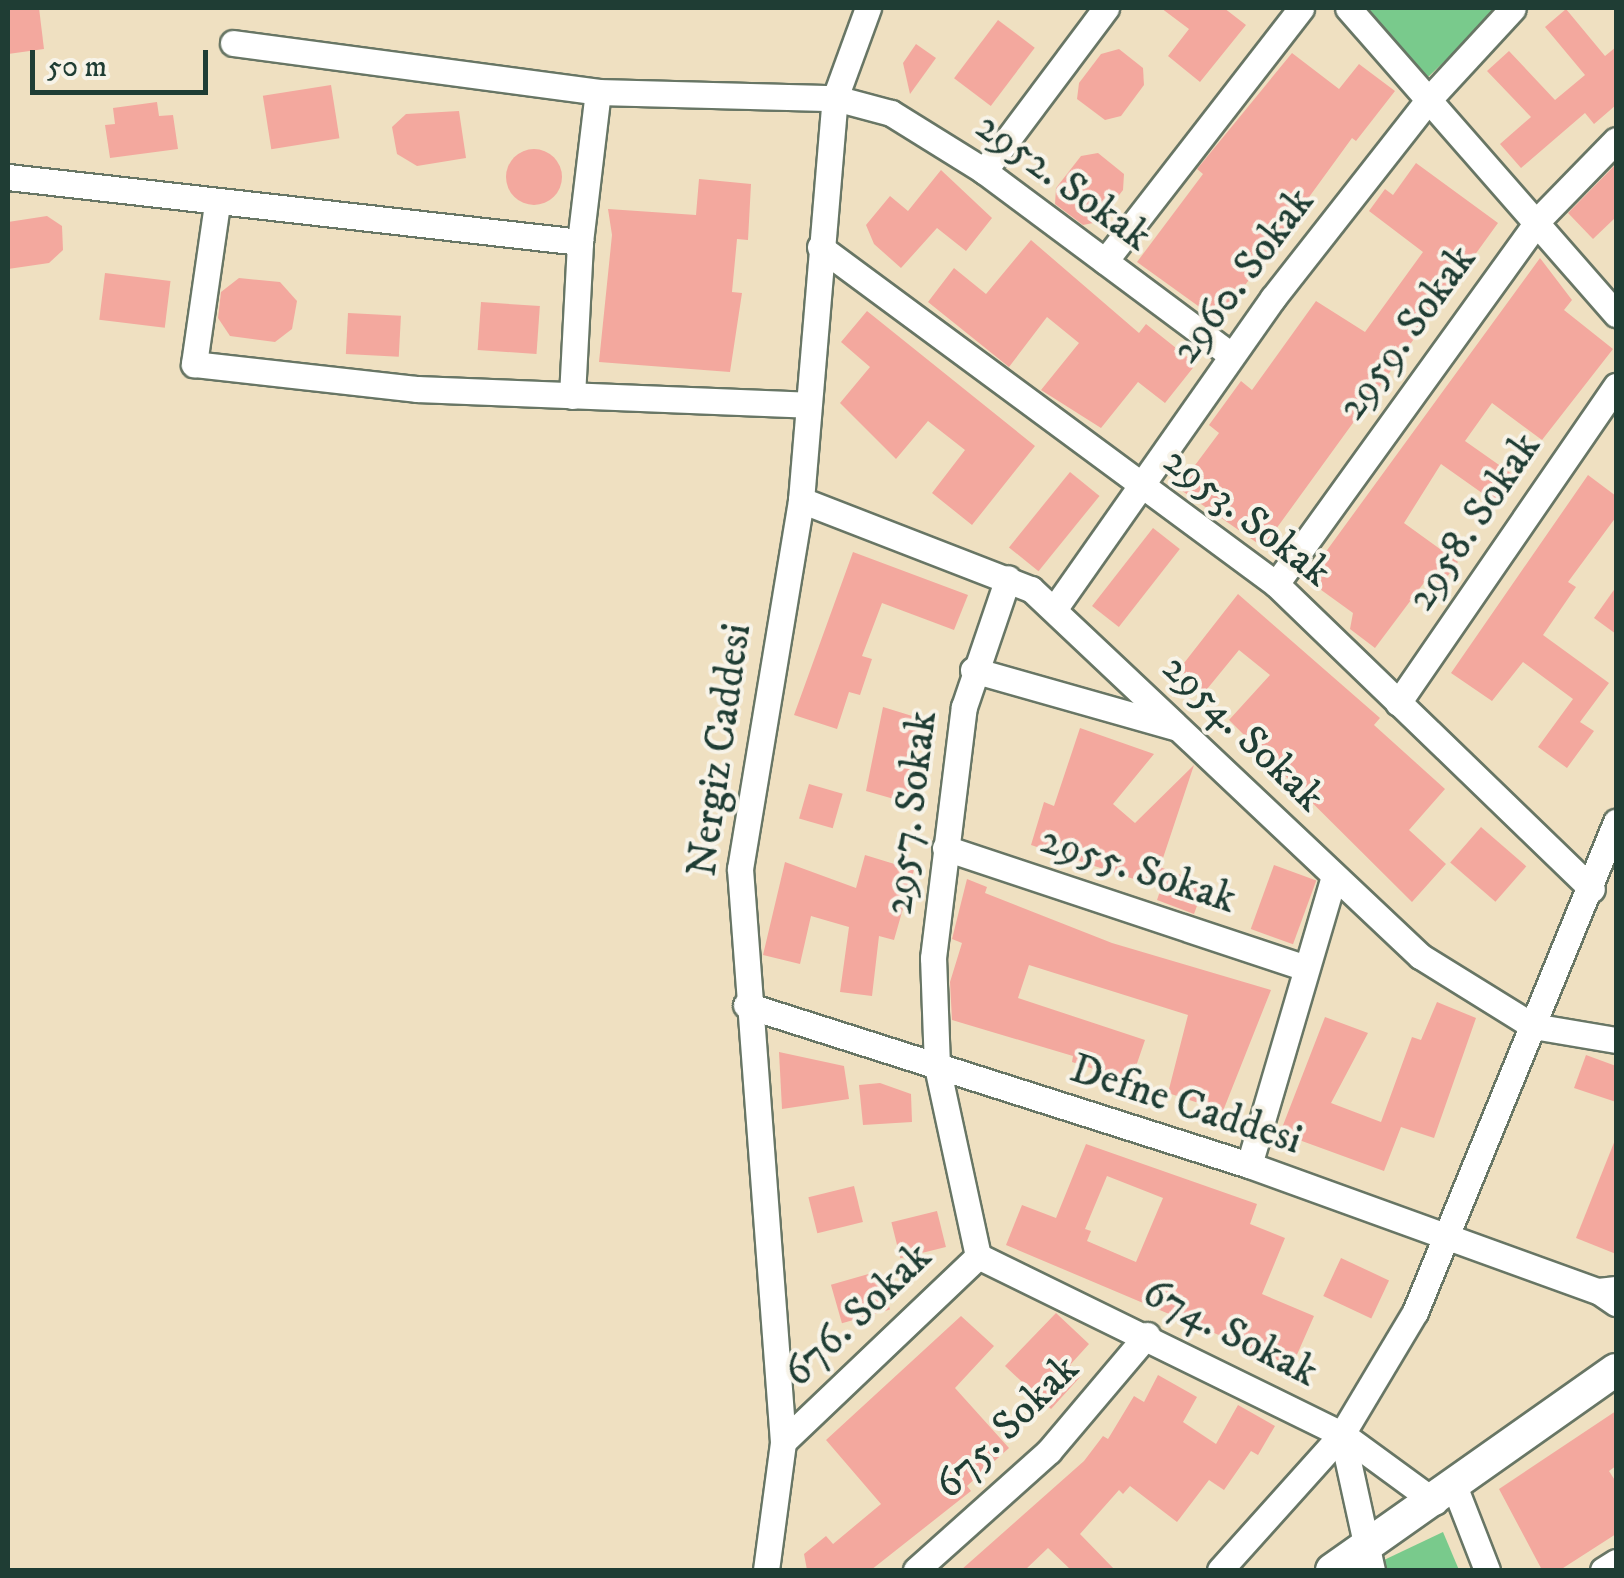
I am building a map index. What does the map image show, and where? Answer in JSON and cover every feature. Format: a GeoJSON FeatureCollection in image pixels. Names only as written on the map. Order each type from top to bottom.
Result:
{"type":"FeatureCollection","features":[{"type":"Feature","properties":{"kind":"main road"},"geometry":{"type":"LineString","coordinates":[[1332,1570],[1369,1560],[1445,1495],[1616,1370]]}},
{"type":"Feature","properties":{"kind":"street","name":"Nergiz Caddesi"},"geometry":{"type":"LineString","coordinates":[[766,1570],[783,1442],[738,904],[744,825],[801,500],[835,98],[868,8]]}},
{"type":"Feature","properties":{"kind":"street"},"geometry":{"type":"LineString","coordinates":[[984,172],[1106,8]]}},
{"type":"Feature","properties":{"kind":"street"},"geometry":{"type":"LineString","coordinates":[[1105,261],[1301,8]]}},
{"type":"Feature","properties":{"kind":"street"},"geometry":{"type":"LineString","coordinates":[[1348,8],[1539,219],[1616,314]]}},
{"type":"Feature","properties":{"kind":"street","name":"2960. Sokak"},"geometry":{"type":"LineString","coordinates":[[1055,608],[1231,355],[1430,98],[1513,8]]}},
{"type":"Feature","properties":{"kind":"street","name":"2952. Sokak"},"geometry":{"type":"LineString","coordinates":[[234,44],[598,92],[835,98],[891,113],[984,172],[1231,355]]}},
{"type":"Feature","properties":{"kind":"street"},"geometry":{"type":"LineString","coordinates":[[572,396],[580,242],[598,92]]}},
{"type":"Feature","properties":{"kind":"street","name":"2959. Sokak"},"geometry":{"type":"LineString","coordinates":[[1276,584],[1539,219],[1616,140]]}},
{"type":"Feature","properties":{"kind":"street"},"geometry":{"type":"LineString","coordinates":[[8,177],[217,204],[580,242]]}},
{"type":"Feature","properties":{"kind":"street"},"geometry":{"type":"LineString","coordinates":[[217,204],[194,364],[417,389],[808,405]]}},
{"type":"Feature","properties":{"kind":"street","name":"2953. Sokak"},"geometry":{"type":"LineString","coordinates":[[820,247],[1276,584],[1592,888]]}},
{"type":"Feature","properties":{"kind":"street","name":"2958. Sokak"},"geometry":{"type":"LineString","coordinates":[[1398,703],[1616,386]]}},
{"type":"Feature","properties":{"kind":"street","name":"2954. Sokak"},"geometry":{"type":"LineString","coordinates":[[801,500],[1008,578],[1055,608],[1420,956],[1533,1026],[1616,1040]]}},
{"type":"Feature","properties":{"kind":"street","name":"2957. Sokak"},"geometry":{"type":"LineString","coordinates":[[938,1066],[933,958],[944,848],[973,670],[1008,578]]}},
{"type":"Feature","properties":{"kind":"street"},"geometry":{"type":"LineString","coordinates":[[973,670],[1180,728]]}},
{"type":"Feature","properties":{"kind":"street"},"geometry":{"type":"LineString","coordinates":[[1220,1570],[1342,1434],[1416,1312],[1616,822]]}},
{"type":"Feature","properties":{"kind":"street","name":"2955. Sokak"},"geometry":{"type":"LineString","coordinates":[[944,848],[1306,968]]}},
{"type":"Feature","properties":{"kind":"street"},"geometry":{"type":"LineString","coordinates":[[1248,1165],[1334,876]]}},
{"type":"Feature","properties":{"kind":"street","name":"Defne Caddesi"},"geometry":{"type":"LineString","coordinates":[[746,1005],[1248,1165],[1448,1240],[1610,1294]]}},
{"type":"Feature","properties":{"kind":"street","name":"676. Sokak"},"geometry":{"type":"LineString","coordinates":[[783,1442],[978,1256],[938,1066]]}},
{"type":"Feature","properties":{"kind":"street","name":"674. Sokak"},"geometry":{"type":"LineString","coordinates":[[978,1256],[1147,1335],[1342,1434],[1445,1495]]}},
{"type":"Feature","properties":{"kind":"street","name":"675. Sokak"},"geometry":{"type":"LineString","coordinates":[[916,1570],[1049,1451],[1147,1335]]}},
{"type":"Feature","properties":{"kind":"street"},"geometry":{"type":"LineString","coordinates":[[1342,1434],[1369,1560]]}},
{"type":"Feature","properties":{"kind":"street"},"geometry":{"type":"LineString","coordinates":[[1445,1495],[1487,1570]]}},
{"type":"Feature","properties":{"kind":"street"},"geometry":{"type":"LineString","coordinates":[[1604,1570],[1616,1562]]}},
{"type":"Feature","properties":{"kind":"green space"},"geometry":{"type":"Polygon","coordinates":[[[1357,8],[1500,8],[1426,79],[1357,8]]]}},
{"type":"Feature","properties":{"kind":"green space"},"geometry":{"type":"Polygon","coordinates":[[[1443,1532],[1459,1570],[1386,1570],[1384,1560],[1443,1532]]]}},
{"type":"Feature","properties":{"kind":"building"},"geometry":{"type":"Polygon","coordinates":[[[8,8],[39,8],[44,49],[8,54],[8,8]]]}},
{"type":"Feature","properties":{"kind":"building"},"geometry":{"type":"Polygon","coordinates":[[[1161,8],[1224,8],[1246,25],[1200,82],[1168,56],[1189,29],[1161,8]]]}},
{"type":"Feature","properties":{"kind":"building"},"geometry":{"type":"Polygon","coordinates":[[[1566,9],[1605,56],[1616,47],[1616,105],[1594,124],[1585,113],[1521,168],[1500,144],[1531,117],[1487,71],[1509,51],[1555,100],[1585,75],[1545,27],[1566,9]]]}},
{"type":"Feature","properties":{"kind":"building"},"geometry":{"type":"Polygon","coordinates":[[[998,20],[1035,48],[991,106],[954,78],[998,20]]]}},
{"type":"Feature","properties":{"kind":"building"},"geometry":{"type":"Polygon","coordinates":[[[916,44],[936,58],[910,94],[903,63],[916,44]]]}},
{"type":"Feature","properties":{"kind":"building"},"geometry":{"type":"Polygon","coordinates":[[[1119,49],[1143,68],[1144,85],[1121,116],[1105,120],[1077,99],[1079,83],[1101,54],[1119,49]]]}},
{"type":"Feature","properties":{"kind":"building"},"geometry":{"type":"Polygon","coordinates":[[[1292,53],[1339,89],[1359,64],[1395,91],[1356,141],[1352,138],[1219,321],[1137,262],[1203,174],[1197,169],[1292,53]]]}},
{"type":"Feature","properties":{"kind":"building"},"geometry":{"type":"Polygon","coordinates":[[[331,85],[339,138],[271,149],[263,96],[331,85]]]}},
{"type":"Feature","properties":{"kind":"building"},"geometry":{"type":"Polygon","coordinates":[[[157,102],[159,116],[173,115],[178,149],[110,158],[105,125],[115,124],[113,108],[157,102]]]}},
{"type":"Feature","properties":{"kind":"building"},"geometry":{"type":"Polygon","coordinates":[[[459,111],[466,158],[417,166],[397,154],[392,127],[406,114],[459,111]]]}},
{"type":"Feature","properties":{"kind":"building"},"geometry":{"type":"Polygon","coordinates":[[[534,149],[554,157],[562,177],[554,197],[534,205],[514,197],[506,177],[514,157],[534,149]]]}},
{"type":"Feature","properties":{"kind":"building"},"geometry":{"type":"Polygon","coordinates":[[[1098,153],[1124,174],[1123,190],[1098,222],[1083,225],[1055,204],[1056,188],[1081,156],[1098,153]]]}},
{"type":"Feature","properties":{"kind":"building"},"geometry":{"type":"Polygon","coordinates":[[[1416,163],[1498,223],[1263,547],[1178,488],[1219,433],[1209,425],[1241,381],[1252,390],[1316,301],[1365,332],[1423,252],[1369,211],[1385,189],[1393,195],[1416,163]]]}},
{"type":"Feature","properties":{"kind":"building"},"geometry":{"type":"Polygon","coordinates":[[[1616,164],[1616,217],[1593,239],[1568,213],[1616,164]]]}},
{"type":"Feature","properties":{"kind":"building"},"geometry":{"type":"Polygon","coordinates":[[[941,170],[992,218],[966,251],[937,228],[901,268],[874,244],[866,225],[890,196],[908,211],[941,170]]]}},
{"type":"Feature","properties":{"kind":"building"},"geometry":{"type":"Polygon","coordinates":[[[699,179],[751,184],[748,240],[737,239],[732,292],[742,293],[730,372],[599,362],[612,235],[608,209],[696,215],[699,179]]]}},
{"type":"Feature","properties":{"kind":"building"},"geometry":{"type":"Polygon","coordinates":[[[47,216],[62,226],[63,250],[49,263],[8,269],[8,222],[47,216]]]}},
{"type":"Feature","properties":{"kind":"building"},"geometry":{"type":"Polygon","coordinates":[[[1031,240],[1139,333],[1146,324],[1196,364],[1165,403],[1138,382],[1101,428],[1041,390],[1079,343],[1047,317],[1009,367],[928,302],[954,268],[986,294],[1031,240]]]}},
{"type":"Feature","properties":{"kind":"building"},"geometry":{"type":"Polygon","coordinates":[[[1540,258],[1572,300],[1564,310],[1613,349],[1542,440],[1492,403],[1465,441],[1519,479],[1499,505],[1441,464],[1404,523],[1458,562],[1441,585],[1429,576],[1375,648],[1350,629],[1353,613],[1306,579],[1540,258]]]}},
{"type":"Feature","properties":{"kind":"building"},"geometry":{"type":"Polygon","coordinates":[[[105,273],[171,281],[165,328],[99,320],[105,273]]]}},
{"type":"Feature","properties":{"kind":"building"},"geometry":{"type":"Polygon","coordinates":[[[239,278],[280,282],[297,301],[292,329],[275,342],[230,336],[218,318],[221,292],[239,278]]]}},
{"type":"Feature","properties":{"kind":"building"},"geometry":{"type":"Polygon","coordinates":[[[481,302],[540,306],[537,354],[478,350],[481,302]]]}},
{"type":"Feature","properties":{"kind":"building"},"geometry":{"type":"Polygon","coordinates":[[[867,311],[1035,446],[972,525],[932,493],[965,450],[928,421],[896,459],[840,403],[870,367],[841,342],[867,311]]]}},
{"type":"Feature","properties":{"kind":"building"},"geometry":{"type":"Polygon","coordinates":[[[348,313],[401,316],[399,357],[346,354],[348,313]]]}},
{"type":"Feature","properties":{"kind":"building"},"geometry":{"type":"Polygon","coordinates":[[[1070,472],[1100,496],[1038,571],[1009,547],[1070,472]]]}},
{"type":"Feature","properties":{"kind":"building"},"geometry":{"type":"Polygon","coordinates":[[[1588,475],[1616,496],[1616,517],[1568,582],[1576,587],[1543,635],[1609,683],[1580,722],[1594,731],[1567,768],[1538,747],[1573,699],[1523,662],[1492,701],[1451,673],[1588,475]]]}},
{"type":"Feature","properties":{"kind":"building"},"geometry":{"type":"Polygon","coordinates":[[[1153,528],[1180,549],[1119,627],[1092,606],[1153,528]]]}},
{"type":"Feature","properties":{"kind":"building"},"geometry":{"type":"Polygon","coordinates":[[[853,552],[968,595],[954,630],[882,603],[862,656],[872,659],[860,695],[849,692],[837,729],[794,715],[853,552]]]}},
{"type":"Feature","properties":{"kind":"building"},"geometry":{"type":"Polygon","coordinates":[[[1616,587],[1616,634],[1594,618],[1616,587]]]}},
{"type":"Feature","properties":{"kind":"building"},"geometry":{"type":"Polygon","coordinates":[[[1238,594],[1380,718],[1374,725],[1445,789],[1409,830],[1446,864],[1412,902],[1229,720],[1270,675],[1239,650],[1203,694],[1177,672],[1238,594]]]}},
{"type":"Feature","properties":{"kind":"building"},"geometry":{"type":"Polygon","coordinates":[[[883,707],[922,719],[907,764],[919,767],[908,803],[866,791],[883,707]]]}},
{"type":"Feature","properties":{"kind":"building"},"geometry":{"type":"Polygon","coordinates":[[[1080,728],[1154,754],[1113,804],[1135,823],[1194,765],[1160,867],[1205,884],[1194,914],[1157,900],[1161,888],[1031,845],[1044,802],[1054,806],[1080,728]]]}},
{"type":"Feature","properties":{"kind":"building"},"geometry":{"type":"Polygon","coordinates":[[[809,784],[843,794],[833,828],[799,819],[809,784]]]}},
{"type":"Feature","properties":{"kind":"building"},"geometry":{"type":"Polygon","coordinates":[[[1481,827],[1526,866],[1495,902],[1450,862],[1481,827]]]}},
{"type":"Feature","properties":{"kind":"building"},"geometry":{"type":"Polygon","coordinates":[[[865,855],[914,870],[894,940],[879,936],[872,996],[840,992],[849,927],[811,916],[800,964],[763,955],[785,862],[856,888],[865,855]]]}},
{"type":"Feature","properties":{"kind":"building"},"geometry":{"type":"Polygon","coordinates":[[[1274,865],[1316,880],[1293,944],[1251,929],[1274,865]]]}},
{"type":"Feature","properties":{"kind":"building"},"geometry":{"type":"Polygon","coordinates":[[[967,879],[987,887],[985,893],[1112,943],[1271,990],[1223,1111],[1168,1093],[1188,1015],[1029,965],[1018,998],[1145,1040],[1131,1081],[1072,1062],[1073,1056],[952,1020],[950,982],[962,943],[952,939],[967,879]]]}},
{"type":"Feature","properties":{"kind":"building"},"geometry":{"type":"Polygon","coordinates":[[[1437,1002],[1476,1018],[1434,1138],[1401,1127],[1384,1171],[1280,1133],[1325,1017],[1368,1033],[1331,1103],[1381,1122],[1412,1037],[1421,1040],[1437,1002]]]}},
{"type":"Feature","properties":{"kind":"building"},"geometry":{"type":"Polygon","coordinates":[[[779,1052],[844,1066],[849,1099],[782,1109],[779,1052]]]}},
{"type":"Feature","properties":{"kind":"building"},"geometry":{"type":"Polygon","coordinates":[[[1586,1055],[1616,1066],[1616,1102],[1574,1088],[1586,1055]]]}},
{"type":"Feature","properties":{"kind":"building"},"geometry":{"type":"Polygon","coordinates":[[[880,1083],[911,1094],[912,1122],[863,1125],[859,1085],[880,1083]]]}},
{"type":"Feature","properties":{"kind":"building"},"geometry":{"type":"Polygon","coordinates":[[[1616,1140],[1616,1254],[1576,1238],[1616,1140]]]}},
{"type":"Feature","properties":{"kind":"building"},"geometry":{"type":"Polygon","coordinates":[[[1086,1144],[1257,1204],[1250,1224],[1285,1238],[1262,1294],[1314,1316],[1292,1366],[1006,1245],[1022,1205],[1056,1218],[1086,1144]],[[1107,1176],[1085,1229],[1091,1231],[1087,1241],[1136,1262],[1163,1198],[1107,1176]]]}},
{"type":"Feature","properties":{"kind":"building"},"geometry":{"type":"Polygon","coordinates":[[[854,1186],[863,1222],[817,1233],[808,1197],[854,1186]]]}},
{"type":"Feature","properties":{"kind":"building"},"geometry":{"type":"Polygon","coordinates":[[[937,1211],[946,1247],[900,1258],[891,1222],[937,1211]]]}},
{"type":"Feature","properties":{"kind":"building"},"geometry":{"type":"Polygon","coordinates":[[[1341,1258],[1389,1280],[1371,1318],[1323,1296],[1341,1258]]]}},
{"type":"Feature","properties":{"kind":"building"},"geometry":{"type":"Polygon","coordinates":[[[879,1271],[890,1309],[842,1323],[831,1285],[879,1271]]]}},
{"type":"Feature","properties":{"kind":"building"},"geometry":{"type":"Polygon","coordinates":[[[1056,1313],[1089,1344],[1070,1365],[1081,1376],[1051,1409],[1005,1366],[1056,1313]]]}},
{"type":"Feature","properties":{"kind":"building"},"geometry":{"type":"Polygon","coordinates":[[[961,1316],[994,1346],[955,1388],[1009,1448],[967,1486],[971,1491],[871,1570],[807,1570],[804,1554],[826,1536],[833,1544],[881,1504],[826,1440],[961,1316]]]}},
{"type":"Feature","properties":{"kind":"building"},"geometry":{"type":"Polygon","coordinates":[[[1158,1375],[1197,1397],[1183,1422],[1216,1444],[1238,1405],[1275,1426],[1258,1455],[1251,1451],[1224,1490],[1209,1480],[1177,1522],[1130,1486],[1123,1494],[1119,1490],[1080,1534],[1115,1570],[1071,1570],[1048,1548],[1025,1570],[961,1570],[1084,1461],[1103,1436],[1108,1439],[1134,1396],[1144,1402],[1158,1375]]]}},
{"type":"Feature","properties":{"kind":"building"},"geometry":{"type":"Polygon","coordinates":[[[1616,1411],[1616,1466],[1609,1471],[1616,1482],[1616,1534],[1560,1570],[1542,1570],[1499,1489],[1616,1411]]]}}]}
